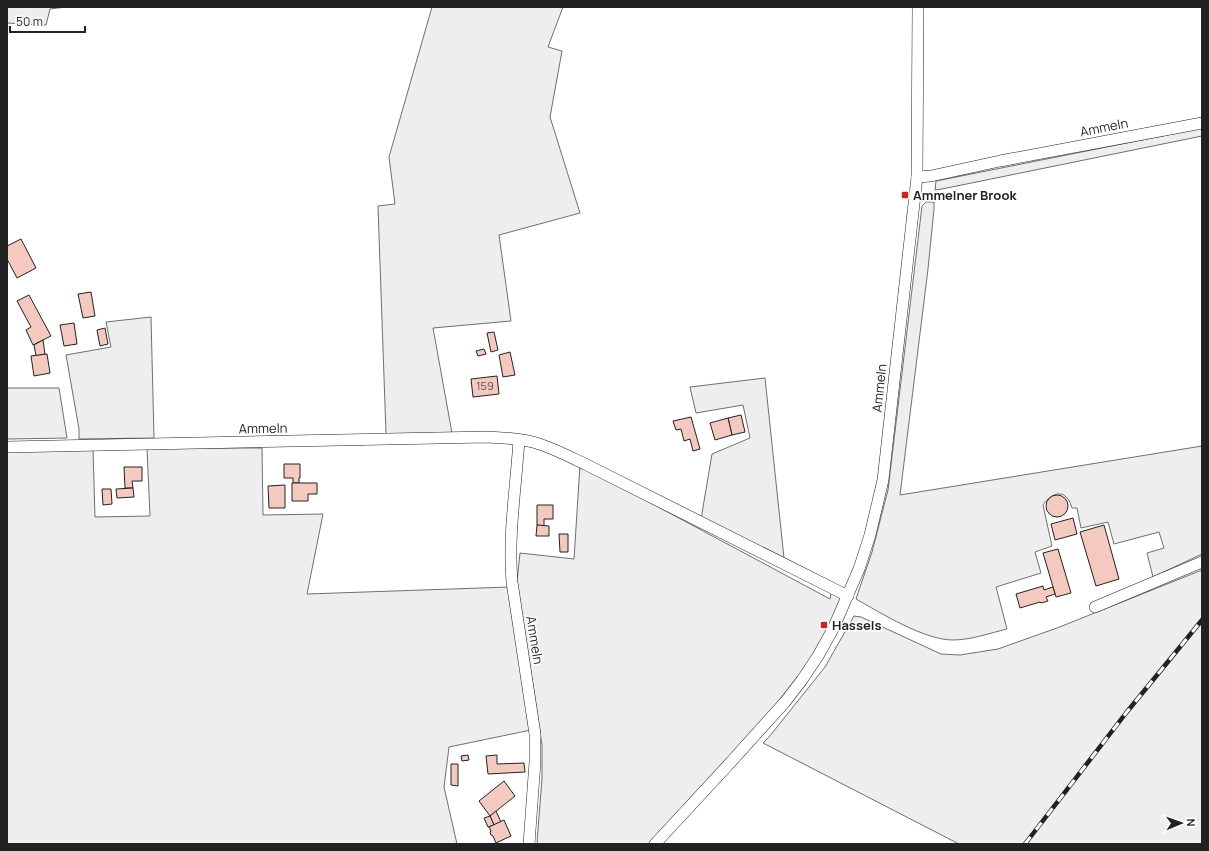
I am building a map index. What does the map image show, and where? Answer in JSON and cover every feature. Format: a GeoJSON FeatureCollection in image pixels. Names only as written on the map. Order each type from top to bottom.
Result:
{"type":"FeatureCollection","features":[{"type":"Feature","properties":{"kind":"street","name":"Ammeln"},"geometry":{"type":"LineString","coordinates":[[656,844],[785,702],[802,680],[818,656],[833,628],[859,569],[870,535],[883,480],[918,177],[918,7]]}},
{"type":"Feature","properties":{"kind":"street","name":"Ammeln"},"geometry":{"type":"LineString","coordinates":[[918,177],[931,176],[1000,161],[1202,123]]}},
{"type":"Feature","properties":{"kind":"street","name":"Ammeln"},"geometry":{"type":"LineString","coordinates":[[7,447],[486,437],[520,440],[552,449],[585,464],[848,596]]}},
{"type":"Feature","properties":{"kind":"street","name":"Ammeln"},"geometry":{"type":"LineString","coordinates":[[520,440],[510,560],[535,734],[535,762],[529,844]]}},
{"type":"Feature","properties":{"kind":"street"},"geometry":{"type":"LineString","coordinates":[[1095,607],[1202,562]]}},
{"type":"Feature","properties":{"kind":"shaded area"},"geometry":{"type":"Polygon","coordinates":[[[7,7],[66,7],[50,9],[46,25],[7,23],[7,7]]]}},
{"type":"Feature","properties":{"kind":"shaded area"},"geometry":{"type":"Polygon","coordinates":[[[432,7],[563,7],[548,47],[562,51],[550,117],[580,213],[499,235],[511,321],[433,328],[452,433],[386,434],[378,206],[395,204],[389,157],[432,7]]]}},
{"type":"Feature","properties":{"kind":"shaded area"},"geometry":{"type":"Polygon","coordinates":[[[1202,128],[1202,136],[935,190],[936,181],[1202,128]]]}},
{"type":"Feature","properties":{"kind":"shaded area"},"geometry":{"type":"Polygon","coordinates":[[[926,202],[934,202],[934,209],[900,495],[1202,446],[1202,554],[1153,577],[1147,553],[1164,548],[1159,532],[1114,544],[1108,522],[1081,528],[1077,508],[1072,508],[1069,500],[1065,496],[1058,494],[1048,499],[1043,505],[1052,546],[1035,552],[1041,573],[996,587],[1007,629],[967,639],[942,639],[929,636],[903,625],[856,599],[872,552],[888,490],[922,206],[926,202]]]}},
{"type":"Feature","properties":{"kind":"shaded area"},"geometry":{"type":"Polygon","coordinates":[[[151,317],[154,438],[79,439],[79,429],[66,355],[111,347],[106,322],[151,317]]]}},
{"type":"Feature","properties":{"kind":"shaded area"},"geometry":{"type":"Polygon","coordinates":[[[765,378],[784,558],[701,519],[712,454],[750,438],[743,405],[696,413],[690,387],[765,378]]]}},
{"type":"Feature","properties":{"kind":"shaded area"},"geometry":{"type":"Polygon","coordinates":[[[7,388],[59,388],[67,438],[7,439],[7,388]]]}},
{"type":"Feature","properties":{"kind":"shaded area"},"geometry":{"type":"Polygon","coordinates":[[[147,448],[262,448],[263,515],[323,514],[307,594],[509,587],[531,730],[449,747],[444,787],[457,844],[7,844],[7,451],[93,449],[95,517],[150,516],[147,448]]]}},
{"type":"Feature","properties":{"kind":"shaded area"},"geometry":{"type":"Polygon","coordinates":[[[580,465],[830,599],[831,593],[841,598],[827,634],[801,673],[767,715],[649,844],[538,844],[537,842],[542,779],[542,745],[517,582],[520,553],[574,559],[580,465]]]}},
{"type":"Feature","properties":{"kind":"shaded area"},"geometry":{"type":"Polygon","coordinates":[[[1202,570],[1202,844],[959,844],[763,743],[825,667],[854,616],[861,617],[941,654],[960,655],[998,649],[1057,628],[1202,570]]]}},
{"type":"Feature","properties":{"kind":"building"},"geometry":{"type":"Polygon","coordinates":[[[21,239],[36,268],[17,278],[7,259],[7,246],[21,239]]]}},
{"type":"Feature","properties":{"kind":"building"},"geometry":{"type":"Polygon","coordinates":[[[91,292],[95,316],[83,318],[78,294],[91,292]]]}},
{"type":"Feature","properties":{"kind":"building"},"geometry":{"type":"Polygon","coordinates":[[[29,295],[51,336],[33,345],[26,330],[31,327],[17,301],[29,295]]]}},
{"type":"Feature","properties":{"kind":"building"},"geometry":{"type":"Polygon","coordinates":[[[74,323],[77,344],[64,346],[60,325],[74,323]]]}},
{"type":"Feature","properties":{"kind":"building"},"geometry":{"type":"Polygon","coordinates":[[[105,328],[108,344],[100,346],[97,330],[105,328]]]}},
{"type":"Feature","properties":{"kind":"building"},"geometry":{"type":"Polygon","coordinates":[[[494,332],[498,350],[491,352],[487,333],[494,332]]]}},
{"type":"Feature","properties":{"kind":"building"},"geometry":{"type":"Polygon","coordinates":[[[43,340],[45,354],[36,356],[34,345],[43,340]]]}},
{"type":"Feature","properties":{"kind":"building"},"geometry":{"type":"Polygon","coordinates":[[[484,349],[486,354],[478,356],[476,351],[484,349]]]}},
{"type":"Feature","properties":{"kind":"building"},"geometry":{"type":"Polygon","coordinates":[[[510,352],[515,375],[503,377],[499,355],[510,352]]]}},
{"type":"Feature","properties":{"kind":"building"},"geometry":{"type":"Polygon","coordinates":[[[47,354],[50,373],[34,376],[31,356],[47,354]]]}},
{"type":"Feature","properties":{"kind":"building"},"geometry":{"type":"Polygon","coordinates":[[[497,376],[499,394],[473,397],[471,379],[497,376]]]}},
{"type":"Feature","properties":{"kind":"building"},"geometry":{"type":"Polygon","coordinates":[[[741,415],[745,432],[732,435],[728,418],[741,415]]]}},
{"type":"Feature","properties":{"kind":"building"},"geometry":{"type":"Polygon","coordinates":[[[691,417],[700,449],[693,451],[690,439],[684,441],[681,429],[676,430],[673,421],[691,417]]]}},
{"type":"Feature","properties":{"kind":"building"},"geometry":{"type":"Polygon","coordinates":[[[728,418],[732,435],[715,440],[710,423],[728,418]]]}},
{"type":"Feature","properties":{"kind":"building"},"geometry":{"type":"Polygon","coordinates":[[[284,464],[300,464],[299,483],[293,483],[293,478],[284,478],[284,464]]]}},
{"type":"Feature","properties":{"kind":"building"},"geometry":{"type":"Polygon","coordinates":[[[124,467],[142,467],[142,481],[132,481],[133,488],[125,488],[124,467]]]}},
{"type":"Feature","properties":{"kind":"building"},"geometry":{"type":"Polygon","coordinates":[[[292,483],[317,483],[317,494],[308,494],[308,501],[292,501],[292,483]]]}},
{"type":"Feature","properties":{"kind":"building"},"geometry":{"type":"Polygon","coordinates":[[[285,485],[285,508],[269,508],[268,486],[285,485]]]}},
{"type":"Feature","properties":{"kind":"building"},"geometry":{"type":"Polygon","coordinates":[[[133,488],[134,497],[117,498],[116,489],[133,488]]]}},
{"type":"Feature","properties":{"kind":"building"},"geometry":{"type":"Polygon","coordinates":[[[102,489],[111,489],[112,504],[103,505],[102,489]]]}},
{"type":"Feature","properties":{"kind":"building"},"geometry":{"type":"Polygon","coordinates":[[[1057,495],[1065,498],[1068,506],[1065,514],[1057,517],[1049,514],[1046,506],[1049,498],[1057,495]]]}},
{"type":"Feature","properties":{"kind":"building"},"geometry":{"type":"Polygon","coordinates":[[[537,505],[553,505],[553,519],[544,519],[544,526],[537,525],[537,505]]]}},
{"type":"Feature","properties":{"kind":"building"},"geometry":{"type":"Polygon","coordinates":[[[1073,518],[1077,534],[1055,540],[1051,524],[1073,518]]]}},
{"type":"Feature","properties":{"kind":"building"},"geometry":{"type":"Polygon","coordinates":[[[537,525],[549,526],[549,536],[536,536],[537,525]]]}},
{"type":"Feature","properties":{"kind":"building"},"geometry":{"type":"Polygon","coordinates":[[[1104,525],[1119,579],[1096,586],[1080,532],[1104,525]]]}},
{"type":"Feature","properties":{"kind":"building"},"geometry":{"type":"Polygon","coordinates":[[[559,534],[568,534],[568,552],[560,552],[559,534]]]}},
{"type":"Feature","properties":{"kind":"building"},"geometry":{"type":"Polygon","coordinates":[[[1058,549],[1071,593],[1056,597],[1043,553],[1058,549]]]}},
{"type":"Feature","properties":{"kind":"building"},"geometry":{"type":"Polygon","coordinates":[[[1043,586],[1044,590],[1053,587],[1055,594],[1046,597],[1048,601],[1020,608],[1016,594],[1043,586]]]}},
{"type":"Feature","properties":{"kind":"building"},"geometry":{"type":"Polygon","coordinates":[[[468,755],[469,760],[462,761],[461,756],[468,755]]]}},
{"type":"Feature","properties":{"kind":"building"},"geometry":{"type":"Polygon","coordinates":[[[497,755],[497,764],[524,763],[525,772],[488,774],[486,756],[497,755]]]}},
{"type":"Feature","properties":{"kind":"building"},"geometry":{"type":"Polygon","coordinates":[[[451,764],[458,764],[458,786],[451,785],[451,764]]]}},
{"type":"Feature","properties":{"kind":"building"},"geometry":{"type":"Polygon","coordinates":[[[504,781],[515,796],[490,816],[479,801],[504,781]]]}},
{"type":"Feature","properties":{"kind":"building"},"geometry":{"type":"Polygon","coordinates":[[[496,811],[501,822],[494,825],[490,816],[496,811]]]}},
{"type":"Feature","properties":{"kind":"building"},"geometry":{"type":"Polygon","coordinates":[[[490,816],[494,825],[488,827],[484,818],[490,816]]]}},
{"type":"Feature","properties":{"kind":"building"},"geometry":{"type":"Polygon","coordinates":[[[504,820],[511,836],[496,843],[491,835],[489,827],[504,820]]]}},
{"type":"Feature","properties":{"kind":"railway"},"geometry":{"type":"LineString","coordinates":[[1025,844],[1126,713],[1202,620]]}},
{"type":"Feature","properties":{"kind":"place","name":"Ammelner Brook"},"geometry":{"type":"Point","coordinates":[905,195]}},
{"type":"Feature","properties":{"kind":"place","name":"Hassels"},"geometry":{"type":"Point","coordinates":[824,625]}}]}
